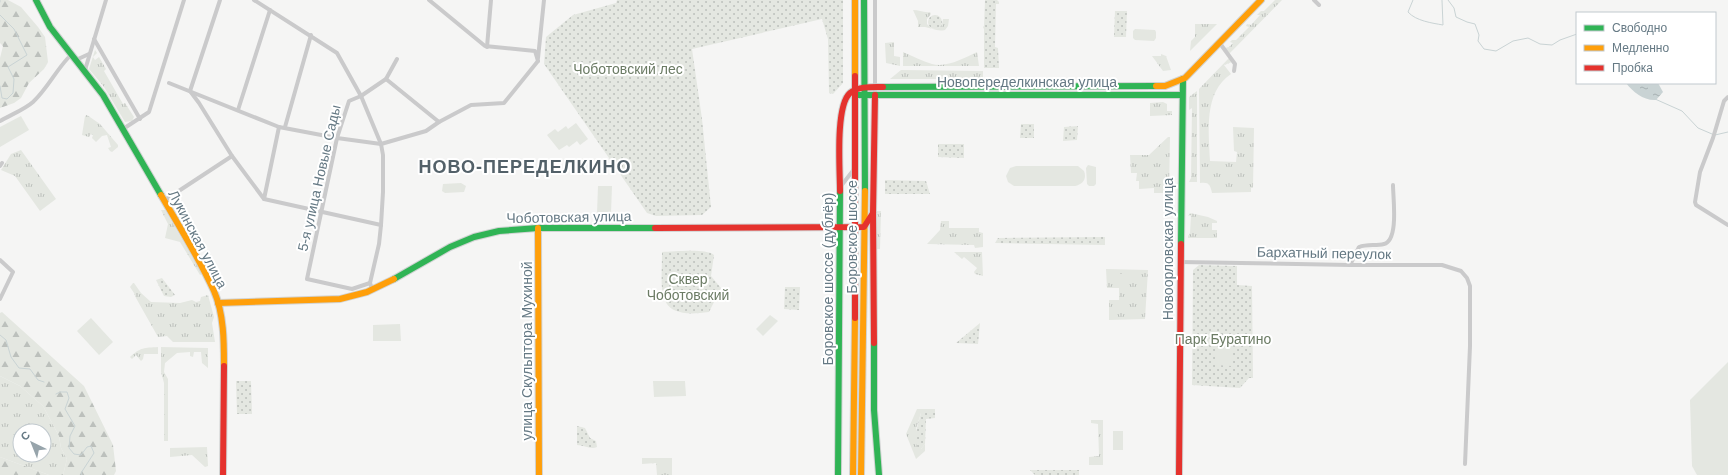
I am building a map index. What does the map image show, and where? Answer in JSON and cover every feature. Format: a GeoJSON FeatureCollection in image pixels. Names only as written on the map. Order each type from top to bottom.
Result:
{"type":"FeatureCollection","features":[{"type":"Feature","properties":{"kind":"main road","name":"Лукинская улица"},"geometry":{"type":"LineString","coordinates":[[36,0],[43,16],[61,42],[85,70],[102,94],[165,200],[208,279],[218,303],[224,342],[223,475]]}},
{"type":"Feature","properties":{"kind":"main road","name":"Боровское шоссе"},"geometry":{"type":"LineString","coordinates":[[853,475],[856,166],[855,0]]}},
{"type":"Feature","properties":{"kind":"main road","name":"Новопеределкинская улица"},"geometry":{"type":"LineString","coordinates":[[856,92],[865,88],[875,87],[1166,86],[1183,78],[1261,0]]}},
{"type":"Feature","properties":{"kind":"main road","name":"Боровское шоссе"},"geometry":{"type":"LineString","coordinates":[[861,475],[865,2]]}},
{"type":"Feature","properties":{"kind":"main road"},"geometry":{"type":"LineString","coordinates":[[1182,95],[1183,78]]}},
{"type":"Feature","properties":{"kind":"main road","name":"Новопеределкинская улица"},"geometry":{"type":"LineString","coordinates":[[856,92],[865,95],[1182,95]]}},
{"type":"Feature","properties":{"kind":"main road","name":"Боровское шоссе (дублёр)"},"geometry":{"type":"LineString","coordinates":[[838,475],[841,112],[847,96],[856,92]]}},
{"type":"Feature","properties":{"kind":"main road"},"geometry":{"type":"LineString","coordinates":[[875,95],[873,187],[874,410],[879,475]]}},
{"type":"Feature","properties":{"kind":"main road","name":"Новоорловская улица"},"geometry":{"type":"LineString","coordinates":[[1179,475],[1182,95]]}},
{"type":"Feature","properties":{"kind":"main road"},"geometry":{"type":"LineString","coordinates":[[864,158],[873,187]]}},
{"type":"Feature","properties":{"kind":"main road"},"geometry":{"type":"LineString","coordinates":[[864,227],[873,213]]}},
{"type":"Feature","properties":{"kind":"main road","name":"Чоботовская улица"},"geometry":{"type":"LineString","coordinates":[[218,303],[340,300],[355,297],[371,286],[401,276],[438,253],[462,241],[480,235],[500,231],[538,228],[864,227]]}},
{"type":"Feature","properties":{"kind":"main road","name":"улица Скульптора Мухиной"},"geometry":{"type":"LineString","coordinates":[[538,228],[539,475]]}},
{"type":"Feature","properties":{"kind":"street"},"geometry":{"type":"LineString","coordinates":[[85,70],[106,0]]}},
{"type":"Feature","properties":{"kind":"street"},"geometry":{"type":"LineString","coordinates":[[123,129],[149,112],[184,0]]}},
{"type":"Feature","properties":{"kind":"street"},"geometry":{"type":"LineString","coordinates":[[190,91],[220,0]]}},
{"type":"Feature","properties":{"kind":"street"},"geometry":{"type":"LineString","coordinates":[[254,0],[337,53],[361,96],[381,144],[383,192],[381,225],[371,286]]}},
{"type":"Feature","properties":{"kind":"street"},"geometry":{"type":"LineString","coordinates":[[428,0],[487,46],[535,51],[538,61]]}},
{"type":"Feature","properties":{"kind":"street"},"geometry":{"type":"LineString","coordinates":[[487,46],[491,0]]}},
{"type":"Feature","properties":{"kind":"street"},"geometry":{"type":"LineString","coordinates":[[168,83],[279,127],[337,138],[381,144],[426,131],[439,122],[471,105],[504,103],[538,61],[544,0]]}},
{"type":"Feature","properties":{"kind":"street"},"geometry":{"type":"LineString","coordinates":[[875,0],[875,95]]}},
{"type":"Feature","properties":{"kind":"street"},"geometry":{"type":"LineString","coordinates":[[1314,0],[1319,5]]}},
{"type":"Feature","properties":{"kind":"street"},"geometry":{"type":"LineString","coordinates":[[238,110],[270,10]]}},
{"type":"Feature","properties":{"kind":"street"},"geometry":{"type":"LineString","coordinates":[[285,127],[311,35]]}},
{"type":"Feature","properties":{"kind":"street"},"geometry":{"type":"LineString","coordinates":[[94,39],[140,119]]}},
{"type":"Feature","properties":{"kind":"street"},"geometry":{"type":"LineString","coordinates":[[1219,42],[1235,64],[1234,71]]}},
{"type":"Feature","properties":{"kind":"street"},"geometry":{"type":"LineString","coordinates":[[76,60],[89,54]]}},
{"type":"Feature","properties":{"kind":"street"},"geometry":{"type":"LineString","coordinates":[[0,121],[32,103],[43,92],[57,70],[68,58]]}},
{"type":"Feature","properties":{"kind":"street","name":"5-я улица Новые Сады"},"geometry":{"type":"LineString","coordinates":[[371,286],[352,289],[307,279],[337,138],[349,101],[361,96],[386,79],[397,59]]}},
{"type":"Feature","properties":{"kind":"street"},"geometry":{"type":"LineString","coordinates":[[386,79],[439,122]]}},
{"type":"Feature","properties":{"kind":"street"},"geometry":{"type":"LineString","coordinates":[[190,91],[232,156],[264,200],[381,225]]}},
{"type":"Feature","properties":{"kind":"street"},"geometry":{"type":"LineString","coordinates":[[1728,97],[1724,101],[1713,138],[1700,172],[1695,202],[1696,205],[1728,224]]}},
{"type":"Feature","properties":{"kind":"street"},"geometry":{"type":"LineString","coordinates":[[264,200],[279,127]]}},
{"type":"Feature","properties":{"kind":"street"},"geometry":{"type":"LineString","coordinates":[[165,200],[232,156]]}},
{"type":"Feature","properties":{"kind":"street"},"geometry":{"type":"LineString","coordinates":[[840,191],[844,180],[856,166]]}},
{"type":"Feature","properties":{"kind":"street"},"geometry":{"type":"LineString","coordinates":[[1350,265],[1359,247],[1383,244],[1392,238],[1393,185]]}},
{"type":"Feature","properties":{"kind":"street"},"geometry":{"type":"LineString","coordinates":[[0,260],[13,272],[0,299]]}},
{"type":"Feature","properties":{"kind":"street","name":"Бархатный переулок"},"geometry":{"type":"LineString","coordinates":[[1180,262],[1442,265],[1457,269],[1464,274],[1470,286],[1470,346],[1465,464]]}},
{"type":"Feature","properties":{"kind":"green space"},"geometry":{"type":"Polygon","coordinates":[[[0,0],[8,0],[21,7],[38,27],[45,37],[48,62],[44,69],[29,83],[21,98],[14,103],[0,108],[0,58],[3,46],[0,43],[0,0]]]}},
{"type":"Feature","properties":{"kind":"green space","name":"Чоботовский лес"},"geometry":{"type":"Polygon","coordinates":[[[617,0],[843,0],[843,83],[833,94],[829,93],[828,39],[822,19],[692,49],[702,119],[711,207],[702,215],[656,216],[647,213],[544,64],[546,37],[573,15],[616,3],[617,0]]]}},
{"type":"Feature","properties":{"kind":"green space"},"geometry":{"type":"Polygon","coordinates":[[[985,0],[997,0],[999,2],[999,4],[996,4],[995,47],[998,48],[999,68],[984,68],[983,27],[985,0]]]}},
{"type":"Feature","properties":{"kind":"green space"},"geometry":{"type":"Polygon","coordinates":[[[1275,0],[1282,0],[1229,54],[1225,48],[1229,47],[1233,43],[1230,42],[1232,40],[1236,40],[1249,27],[1246,26],[1247,24],[1251,25],[1260,15],[1257,15],[1261,11],[1264,11],[1275,0]]]}},
{"type":"Feature","properties":{"kind":"green space"},"geometry":{"type":"Polygon","coordinates":[[[913,10],[930,12],[931,14],[927,19],[927,24],[932,29],[918,27],[918,21],[913,10]]]}},
{"type":"Feature","properties":{"kind":"green space"},"geometry":{"type":"Polygon","coordinates":[[[1115,11],[1127,11],[1126,37],[1114,37],[1115,11]]]}},
{"type":"Feature","properties":{"kind":"green space"},"geometry":{"type":"Polygon","coordinates":[[[932,15],[938,15],[942,19],[942,25],[938,29],[932,29],[928,25],[928,19],[932,15]]]}},
{"type":"Feature","properties":{"kind":"green space"},"geometry":{"type":"Polygon","coordinates":[[[943,19],[949,19],[948,26],[945,30],[939,31],[932,29],[939,28],[943,19]]]}},
{"type":"Feature","properties":{"kind":"green space"},"geometry":{"type":"Polygon","coordinates":[[[1195,24],[1217,24],[1190,51],[1191,41],[1195,37],[1195,24]]]}},
{"type":"Feature","properties":{"kind":"green space"},"geometry":{"type":"Polygon","coordinates":[[[1135,29],[1155,30],[1156,38],[1154,41],[1135,40],[1133,38],[1133,31],[1135,29]]]}},
{"type":"Feature","properties":{"kind":"green space"},"geometry":{"type":"Polygon","coordinates":[[[894,42],[894,56],[900,57],[900,66],[886,63],[885,43],[894,42]]]}},
{"type":"Feature","properties":{"kind":"green space"},"geometry":{"type":"Polygon","coordinates":[[[95,50],[97,53],[93,57],[95,60],[99,57],[106,69],[104,71],[123,104],[125,103],[134,117],[132,121],[125,122],[104,87],[89,69],[95,50]]]}},
{"type":"Feature","properties":{"kind":"green space"},"geometry":{"type":"Polygon","coordinates":[[[903,52],[928,63],[944,65],[955,62],[977,52],[979,66],[903,66],[903,52]]]}},
{"type":"Feature","properties":{"kind":"green space"},"geometry":{"type":"Polygon","coordinates":[[[1161,54],[1166,56],[1171,70],[1163,71],[1152,56],[1161,56],[1161,54]]]}},
{"type":"Feature","properties":{"kind":"green space"},"geometry":{"type":"Polygon","coordinates":[[[1229,58],[1232,62],[1224,65],[1231,74],[1222,82],[1212,102],[1209,126],[1210,161],[1236,162],[1237,152],[1234,151],[1233,127],[1254,128],[1253,188],[1251,188],[1251,192],[1212,193],[1209,184],[1200,183],[1199,89],[1229,58]]]}},
{"type":"Feature","properties":{"kind":"green space"},"geometry":{"type":"Polygon","coordinates":[[[901,70],[983,71],[983,79],[890,79],[901,70]]]}},
{"type":"Feature","properties":{"kind":"green space"},"geometry":{"type":"Polygon","coordinates":[[[1197,91],[1197,182],[1189,182],[1191,178],[1192,108],[1189,110],[1189,97],[1197,91]]]}},
{"type":"Feature","properties":{"kind":"green space"},"geometry":{"type":"Polygon","coordinates":[[[1163,102],[1167,104],[1167,111],[1172,111],[1172,115],[1150,116],[1150,103],[1163,102]]]}},
{"type":"Feature","properties":{"kind":"green space"},"geometry":{"type":"Polygon","coordinates":[[[87,115],[100,124],[118,145],[118,147],[112,152],[108,148],[111,147],[107,135],[102,136],[96,142],[92,138],[93,135],[91,134],[89,137],[82,135],[85,116],[87,115]]]}},
{"type":"Feature","properties":{"kind":"green space"},"geometry":{"type":"Polygon","coordinates":[[[21,116],[29,130],[0,147],[0,127],[21,116]]]}},
{"type":"Feature","properties":{"kind":"green space"},"geometry":{"type":"Polygon","coordinates":[[[576,123],[588,139],[580,145],[577,141],[569,147],[567,145],[559,150],[547,135],[555,129],[558,132],[566,126],[568,129],[576,123]]]}},
{"type":"Feature","properties":{"kind":"green space"},"geometry":{"type":"Polygon","coordinates":[[[1021,124],[1034,124],[1034,138],[1020,138],[1021,124]]]}},
{"type":"Feature","properties":{"kind":"green space"},"geometry":{"type":"Polygon","coordinates":[[[1078,126],[1077,140],[1063,141],[1064,127],[1078,126]]]}},
{"type":"Feature","properties":{"kind":"green space"},"geometry":{"type":"Polygon","coordinates":[[[1168,137],[1170,137],[1169,193],[1154,193],[1154,188],[1139,189],[1139,181],[1136,181],[1137,173],[1131,173],[1130,155],[1149,155],[1168,137]]]}},
{"type":"Feature","properties":{"kind":"green space"},"geometry":{"type":"Polygon","coordinates":[[[938,144],[964,144],[964,158],[938,157],[938,144]]]}},
{"type":"Feature","properties":{"kind":"green space"},"geometry":{"type":"Polygon","coordinates":[[[21,150],[56,199],[40,211],[15,176],[1,170],[11,154],[21,150]]]}},
{"type":"Feature","properties":{"kind":"green space"},"geometry":{"type":"Polygon","coordinates":[[[1088,165],[1096,167],[1096,184],[1094,186],[1089,186],[1087,184],[1086,168],[1088,165]]]}},
{"type":"Feature","properties":{"kind":"green space"},"geometry":{"type":"Polygon","coordinates":[[[1016,166],[1078,166],[1084,171],[1085,179],[1080,184],[1075,186],[1014,186],[1008,182],[1006,176],[1010,168],[1016,166]]]}},
{"type":"Feature","properties":{"kind":"green space"},"geometry":{"type":"Polygon","coordinates":[[[885,180],[926,181],[930,194],[885,194],[885,180]]]}},
{"type":"Feature","properties":{"kind":"green space"},"geometry":{"type":"Polygon","coordinates":[[[461,183],[466,186],[464,192],[445,193],[442,191],[443,184],[461,183]]]}},
{"type":"Feature","properties":{"kind":"green space"},"geometry":{"type":"Polygon","coordinates":[[[598,186],[612,186],[611,213],[597,213],[598,186]]]}},
{"type":"Feature","properties":{"kind":"green space"},"geometry":{"type":"Polygon","coordinates":[[[161,210],[165,210],[202,274],[200,275],[180,242],[165,238],[168,224],[161,210]]]}},
{"type":"Feature","properties":{"kind":"green space"},"geometry":{"type":"Polygon","coordinates":[[[877,211],[881,211],[880,249],[875,249],[874,218],[877,211]]]}},
{"type":"Feature","properties":{"kind":"green space"},"geometry":{"type":"Polygon","coordinates":[[[1190,213],[1208,217],[1217,221],[1217,223],[1212,223],[1212,230],[1217,230],[1217,238],[1188,238],[1190,233],[1191,215],[1188,216],[1190,213]]]}},
{"type":"Feature","properties":{"kind":"green space"},"geometry":{"type":"Polygon","coordinates":[[[941,221],[949,221],[949,228],[979,228],[979,232],[983,233],[983,247],[975,248],[974,245],[927,244],[940,230],[941,221]]]}},
{"type":"Feature","properties":{"kind":"green space"},"geometry":{"type":"Polygon","coordinates":[[[1105,237],[1105,245],[995,243],[998,238],[1105,237]]]}},
{"type":"Feature","properties":{"kind":"green space","name":"Сквер Чоботовский"},"geometry":{"type":"Polygon","coordinates":[[[697,251],[714,255],[711,276],[721,288],[709,312],[678,312],[670,307],[665,300],[662,291],[662,252],[697,251]]]}},
{"type":"Feature","properties":{"kind":"green space"},"geometry":{"type":"Polygon","coordinates":[[[954,252],[982,252],[983,276],[975,274],[974,272],[977,268],[964,257],[962,259],[954,252]]]}},
{"type":"Feature","properties":{"kind":"green space","name":"Парк Буратино"},"geometry":{"type":"Polygon","coordinates":[[[1199,265],[1237,266],[1237,285],[1252,286],[1253,378],[1249,378],[1240,388],[1192,385],[1193,270],[1199,265]]]}},
{"type":"Feature","properties":{"kind":"green space"},"geometry":{"type":"Polygon","coordinates":[[[1106,269],[1148,270],[1145,319],[1109,320],[1109,300],[1119,300],[1119,288],[1107,288],[1106,269]]]}},
{"type":"Feature","properties":{"kind":"green space"},"geometry":{"type":"Polygon","coordinates":[[[1110,274],[1132,274],[1132,283],[1110,283],[1110,274]]]}},
{"type":"Feature","properties":{"kind":"green space"},"geometry":{"type":"Polygon","coordinates":[[[162,278],[175,295],[171,297],[164,296],[156,280],[162,278]]]}},
{"type":"Feature","properties":{"kind":"green space"},"geometry":{"type":"Polygon","coordinates":[[[133,283],[151,302],[180,303],[192,300],[196,302],[200,301],[201,297],[208,295],[214,317],[212,323],[215,342],[173,342],[167,336],[158,337],[130,287],[133,283]]]}},
{"type":"Feature","properties":{"kind":"green space"},"geometry":{"type":"Polygon","coordinates":[[[785,287],[800,287],[799,310],[784,309],[785,287]]]}},
{"type":"Feature","properties":{"kind":"green space"},"geometry":{"type":"Polygon","coordinates":[[[2,312],[84,386],[113,445],[116,471],[114,475],[63,475],[67,459],[61,448],[59,436],[43,406],[20,386],[0,376],[0,313],[2,312]]]}},
{"type":"Feature","properties":{"kind":"green space"},"geometry":{"type":"Polygon","coordinates":[[[770,315],[778,321],[763,336],[756,329],[770,315]]]}},
{"type":"Feature","properties":{"kind":"green space"},"geometry":{"type":"Polygon","coordinates":[[[91,318],[113,342],[99,355],[77,331],[91,318]]]}},
{"type":"Feature","properties":{"kind":"green space"},"geometry":{"type":"Polygon","coordinates":[[[980,323],[978,344],[956,343],[980,323]]]}},
{"type":"Feature","properties":{"kind":"green space"},"geometry":{"type":"Polygon","coordinates":[[[400,324],[401,341],[373,341],[373,325],[400,324]]]}},
{"type":"Feature","properties":{"kind":"green space"},"geometry":{"type":"Polygon","coordinates":[[[158,347],[158,354],[144,354],[141,361],[136,355],[132,359],[130,357],[137,351],[158,347]]]}},
{"type":"Feature","properties":{"kind":"green space"},"geometry":{"type":"Polygon","coordinates":[[[161,347],[208,348],[208,368],[202,363],[201,352],[194,352],[193,357],[190,356],[190,352],[177,353],[165,363],[164,372],[168,379],[168,441],[164,441],[164,383],[161,372],[161,347]]]}},
{"type":"Feature","properties":{"kind":"green space"},"geometry":{"type":"Polygon","coordinates":[[[1216,348],[1232,349],[1232,366],[1216,365],[1216,348]]]}},
{"type":"Feature","properties":{"kind":"green space"},"geometry":{"type":"Polygon","coordinates":[[[1728,362],[1728,475],[1697,475],[1692,466],[1690,400],[1728,362]]]}},
{"type":"Feature","properties":{"kind":"green space"},"geometry":{"type":"Polygon","coordinates":[[[0,376],[20,386],[43,406],[59,436],[61,448],[67,459],[63,475],[49,475],[16,463],[52,463],[52,423],[12,423],[12,461],[0,457],[0,376]]]}},
{"type":"Feature","properties":{"kind":"green space"},"geometry":{"type":"Polygon","coordinates":[[[236,381],[251,381],[252,414],[237,414],[236,381]]]}},
{"type":"Feature","properties":{"kind":"green space"},"geometry":{"type":"Polygon","coordinates":[[[653,381],[685,381],[686,396],[654,397],[653,381]]]}},
{"type":"Feature","properties":{"kind":"green space"},"geometry":{"type":"Polygon","coordinates":[[[917,409],[935,409],[935,413],[921,413],[916,429],[921,449],[925,444],[925,451],[916,459],[906,434],[917,409]]]}},
{"type":"Feature","properties":{"kind":"green space"},"geometry":{"type":"Polygon","coordinates":[[[921,413],[935,413],[935,418],[926,419],[925,444],[921,449],[918,448],[914,439],[921,413]]]}},
{"type":"Feature","properties":{"kind":"green space"},"geometry":{"type":"Polygon","coordinates":[[[1091,420],[1103,420],[1103,465],[1089,465],[1089,457],[1099,456],[1098,424],[1091,423],[1091,420]]]}},
{"type":"Feature","properties":{"kind":"green space"},"geometry":{"type":"Polygon","coordinates":[[[577,426],[585,428],[590,438],[596,441],[597,447],[592,448],[577,445],[577,426]]]}},
{"type":"Feature","properties":{"kind":"green space"},"geometry":{"type":"Polygon","coordinates":[[[1113,431],[1123,431],[1123,450],[1113,450],[1113,431]]]}},
{"type":"Feature","properties":{"kind":"green space"},"geometry":{"type":"Polygon","coordinates":[[[207,447],[208,466],[205,467],[192,455],[170,457],[170,448],[207,447]]]}},
{"type":"Feature","properties":{"kind":"green space"},"geometry":{"type":"Polygon","coordinates":[[[0,457],[12,461],[12,463],[16,463],[49,475],[0,475],[0,457]]]}},
{"type":"Feature","properties":{"kind":"green space"},"geometry":{"type":"Polygon","coordinates":[[[642,458],[672,458],[672,475],[657,475],[656,463],[642,464],[642,458]]]}},
{"type":"Feature","properties":{"kind":"green space"},"geometry":{"type":"Polygon","coordinates":[[[1030,470],[1079,470],[1079,475],[1035,475],[1030,470]]]}},
{"type":"Feature","properties":{"kind":"water"},"geometry":{"type":"Polygon","coordinates":[[[1627,84],[1659,84],[1663,92],[1656,100],[1652,100],[1635,93],[1627,84]]]}},
{"type":"Feature","properties":{"kind":"waterway"},"geometry":{"type":"LineString","coordinates":[[1413,0],[1408,12],[1411,15],[1424,21],[1443,25],[1442,0]]}},
{"type":"Feature","properties":{"kind":"waterway"},"geometry":{"type":"LineString","coordinates":[[1448,0],[1454,8],[1456,17],[1475,24],[1479,35],[1478,41],[1484,49],[1496,51],[1513,41],[1528,38],[1540,44],[1552,45],[1560,40],[1576,34]]}},
{"type":"Feature","properties":{"kind":"waterway"},"geometry":{"type":"LineString","coordinates":[[0,15],[14,29],[27,55],[8,67],[14,79],[13,93],[7,99],[2,98],[0,86]]}},
{"type":"Feature","properties":{"kind":"waterway"},"geometry":{"type":"LineString","coordinates":[[1655,99],[1682,111],[1698,128],[1712,134]]}},
{"type":"Feature","properties":{"kind":"waterway"},"geometry":{"type":"LineString","coordinates":[[1715,135],[1728,132]]}},
{"type":"Feature","properties":{"kind":"waterway"},"geometry":{"type":"LineString","coordinates":[[0,335],[6,340],[11,357],[19,368],[30,369],[38,380],[44,382]]}},
{"type":"Feature","properties":{"kind":"waterway"},"geometry":{"type":"LineString","coordinates":[[56,394],[60,392],[67,392],[69,398],[65,409],[75,426],[70,436],[69,448],[74,454],[81,455],[87,447],[91,446],[94,453],[81,473],[82,475]]}},
{"type":"Feature","properties":{"kind":"traffic: fast"},"geometry":{"type":"LineString","coordinates":[[36,0],[50,27],[103,95],[161,195]]}},
{"type":"Feature","properties":{"kind":"traffic: fast"},"geometry":{"type":"LineString","coordinates":[[864,0],[865,191]]}},
{"type":"Feature","properties":{"kind":"traffic: fast"},"geometry":{"type":"LineString","coordinates":[[1181,244],[1183,79]]}},
{"type":"Feature","properties":{"kind":"traffic: fast"},"geometry":{"type":"LineString","coordinates":[[883,87],[1156,86]]}},
{"type":"Feature","properties":{"kind":"traffic: fast"},"geometry":{"type":"LineString","coordinates":[[856,95],[1182,95]]}},
{"type":"Feature","properties":{"kind":"traffic: fast"},"geometry":{"type":"LineString","coordinates":[[838,475],[840,191]]}},
{"type":"Feature","properties":{"kind":"traffic: fast"},"geometry":{"type":"LineString","coordinates":[[394,279],[450,247],[474,237],[499,231],[538,228],[655,228]]}},
{"type":"Feature","properties":{"kind":"traffic: fast"},"geometry":{"type":"LineString","coordinates":[[874,343],[874,410],[879,475]]}},
{"type":"Feature","properties":{"kind":"traffic: slow"},"geometry":{"type":"LineString","coordinates":[[855,0],[855,76]]}},
{"type":"Feature","properties":{"kind":"traffic: slow"},"geometry":{"type":"LineString","coordinates":[[1156,86],[1165,86],[1185,78],[1261,0]]}},
{"type":"Feature","properties":{"kind":"traffic: slow"},"geometry":{"type":"LineString","coordinates":[[861,475],[865,191]]}},
{"type":"Feature","properties":{"kind":"traffic: slow"},"geometry":{"type":"LineString","coordinates":[[161,195],[189,242],[214,291],[222,319],[224,366]]}},
{"type":"Feature","properties":{"kind":"traffic: slow"},"geometry":{"type":"LineString","coordinates":[[538,228],[539,475]]}},
{"type":"Feature","properties":{"kind":"traffic: slow"},"geometry":{"type":"LineString","coordinates":[[218,303],[340,299],[367,292],[394,279]]}},
{"type":"Feature","properties":{"kind":"traffic: slow"},"geometry":{"type":"LineString","coordinates":[[853,475],[855,318]]}},
{"type":"Feature","properties":{"kind":"traffic: jam"},"geometry":{"type":"LineString","coordinates":[[855,76],[855,318]]}},
{"type":"Feature","properties":{"kind":"traffic: jam"},"geometry":{"type":"LineString","coordinates":[[840,191],[839,139],[840,124],[845,100],[850,93],[857,89],[865,87],[883,87]]}},
{"type":"Feature","properties":{"kind":"traffic: jam"},"geometry":{"type":"LineString","coordinates":[[874,343],[873,213],[875,95]]}},
{"type":"Feature","properties":{"kind":"traffic: jam"},"geometry":{"type":"LineString","coordinates":[[655,228],[864,227],[873,213]]}},
{"type":"Feature","properties":{"kind":"traffic: jam"},"geometry":{"type":"LineString","coordinates":[[1179,475],[1181,244]]}},
{"type":"Feature","properties":{"kind":"traffic: jam"},"geometry":{"type":"LineString","coordinates":[[223,475],[224,366]]}},
{"type":"Feature","properties":{"kind":"district","name":"НОВО-ПЕРЕДЕЛКИНО"},"geometry":{"type":"Point","coordinates":[525,167]}}]}
